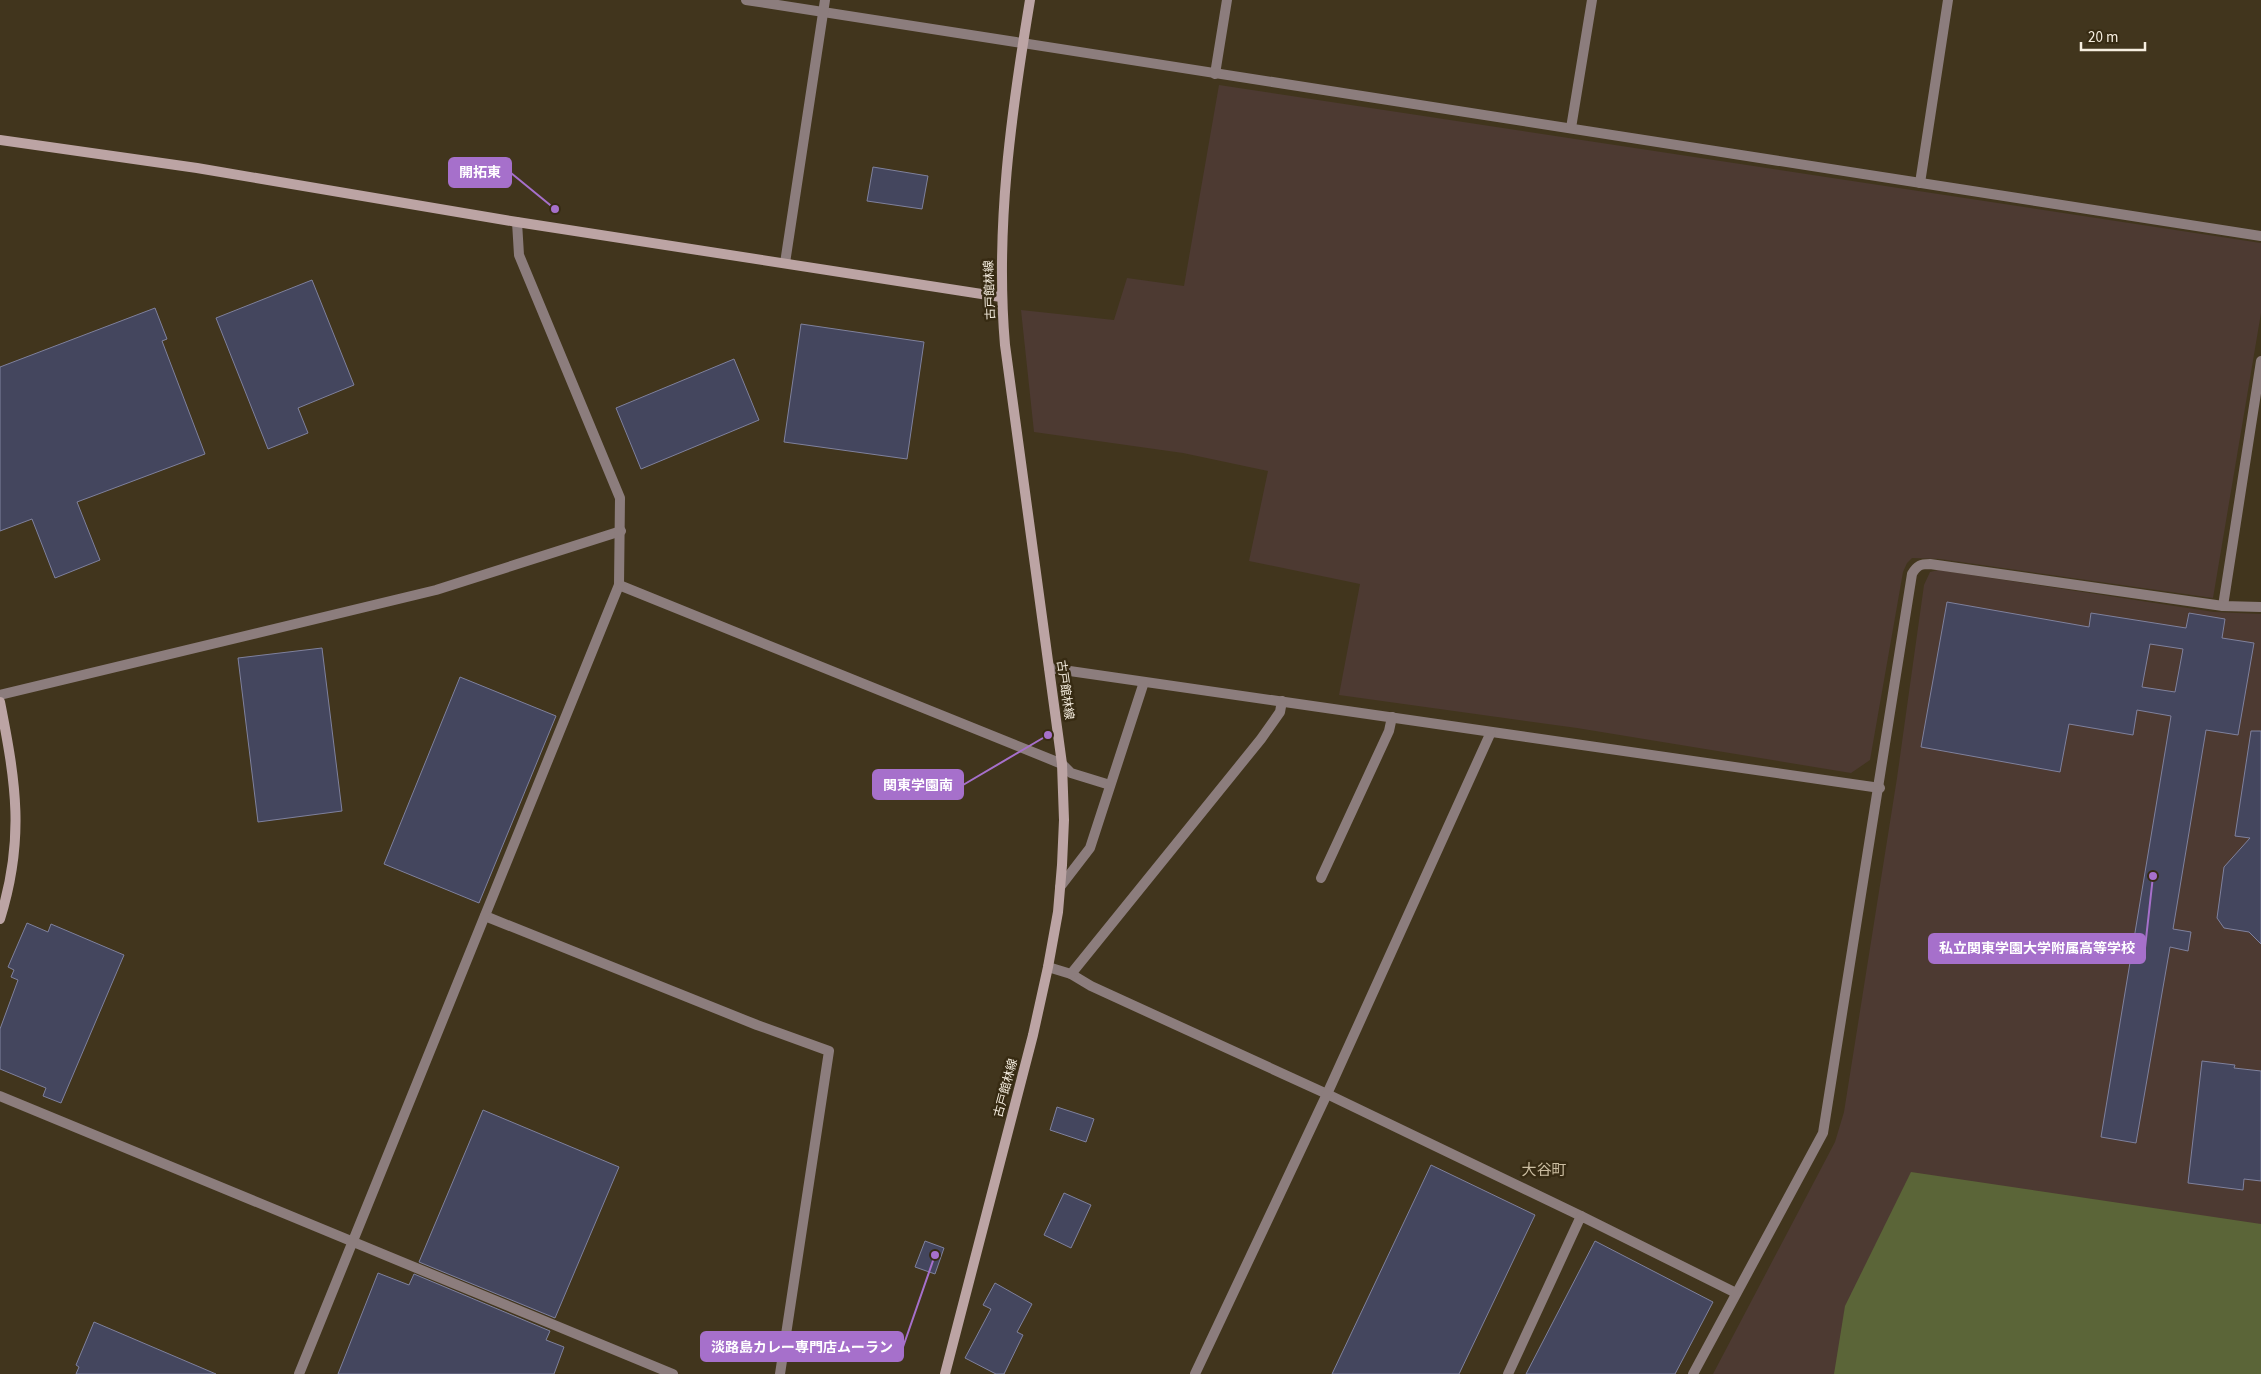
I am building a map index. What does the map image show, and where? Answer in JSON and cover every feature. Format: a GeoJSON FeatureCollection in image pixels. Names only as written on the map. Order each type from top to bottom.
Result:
{"type":"FeatureCollection","features":[{"type":"Feature","properties":{"kind":"main road","name":"古戸館林線"},"geometry":{"type":"LineString","coordinates":[[945,1374],[1033,1035],[1058,912],[1060,886],[1064,820],[1062,764],[1005,345],[1001,297],[1001,248],[1007,168],[1030,0]]}},
{"type":"Feature","properties":{"kind":"main road"},"geometry":{"type":"LineString","coordinates":[[0,140],[197,168],[517,222],[1001,297]]}},
{"type":"Feature","properties":{"kind":"main road"},"geometry":{"type":"LineString","coordinates":[[0,702],[11,758],[16,799],[17,832],[12,870],[0,919]]}},
{"type":"Feature","properties":{"kind":"street"},"geometry":{"type":"LineString","coordinates":[[746,0],[2261,236]]}},
{"type":"Feature","properties":{"kind":"street"},"geometry":{"type":"LineString","coordinates":[[785,263],[825,0]]}},
{"type":"Feature","properties":{"kind":"street"},"geometry":{"type":"LineString","coordinates":[[1215,74],[1227,0]]}},
{"type":"Feature","properties":{"kind":"street"},"geometry":{"type":"LineString","coordinates":[[1571,128],[1592,0]]}},
{"type":"Feature","properties":{"kind":"street"},"geometry":{"type":"LineString","coordinates":[[1920,183],[1948,0]]}},
{"type":"Feature","properties":{"kind":"street"},"geometry":{"type":"LineString","coordinates":[[299,1374],[619,585],[620,498],[519,254],[517,222]]}},
{"type":"Feature","properties":{"kind":"street"},"geometry":{"type":"LineString","coordinates":[[2223,606],[2261,361]]}},
{"type":"Feature","properties":{"kind":"street"},"geometry":{"type":"LineString","coordinates":[[0,695],[436,590],[621,531]]}},
{"type":"Feature","properties":{"kind":"street"},"geometry":{"type":"LineString","coordinates":[[1693,1374],[1823,1133],[1880,788],[1912,574],[1916,568],[1921,564],[1930,564],[2223,606],[2261,607]]}},
{"type":"Feature","properties":{"kind":"street"},"geometry":{"type":"LineString","coordinates":[[619,585],[1062,764],[1071,774],[1110,785]]}},
{"type":"Feature","properties":{"kind":"street"},"geometry":{"type":"LineString","coordinates":[[1049,668],[1880,788]]}},
{"type":"Feature","properties":{"kind":"street"},"geometry":{"type":"LineString","coordinates":[[1060,886],[1090,848],[1144,682]]}},
{"type":"Feature","properties":{"kind":"street"},"geometry":{"type":"LineString","coordinates":[[1071,974],[1261,739],[1280,712],[1282,701]]}},
{"type":"Feature","properties":{"kind":"street"},"geometry":{"type":"LineString","coordinates":[[1321,878],[1389,731],[1392,717]]}},
{"type":"Feature","properties":{"kind":"street"},"geometry":{"type":"LineString","coordinates":[[1195,1374],[1327,1094],[1491,732]]}},
{"type":"Feature","properties":{"kind":"street"},"geometry":{"type":"LineString","coordinates":[[485,916],[756,1025],[829,1051],[780,1374]]}},
{"type":"Feature","properties":{"kind":"street"},"geometry":{"type":"LineString","coordinates":[[1048,967],[1071,974],[1091,986],[1327,1094],[1736,1293]]}},
{"type":"Feature","properties":{"kind":"street"},"geometry":{"type":"LineString","coordinates":[[0,1096],[673,1374]]}},
{"type":"Feature","properties":{"kind":"street"},"geometry":{"type":"LineString","coordinates":[[1508,1374],[1580,1216]]}},
{"type":"Feature","properties":{"kind":"shaded area"},"geometry":{"type":"Polygon","coordinates":[[[1219,85],[2261,243],[2261,313],[2213,598],[1940,559],[1912,558],[1907,563],[1903,572],[1870,760],[1851,773],[1577,728],[1339,695],[1360,584],[1249,561],[1268,471],[1183,453],[1034,432],[1021,310],[1114,320],[1127,278],[1184,286],[1219,85]]]}},
{"type":"Feature","properties":{"kind":"shaded area"},"geometry":{"type":"Polygon","coordinates":[[[1938,570],[2214,612],[2261,614],[2261,1374],[1713,1374],[1835,1142],[1844,1112],[1897,778],[1924,585],[1930,572],[1938,570]]]}},
{"type":"Feature","properties":{"kind":"green space"},"geometry":{"type":"Polygon","coordinates":[[[1911,1172],[2261,1224],[2261,1374],[1834,1374],[1845,1306],[1911,1172]]]}},
{"type":"Feature","properties":{"kind":"building"},"geometry":{"type":"Polygon","coordinates":[[[873,167],[928,176],[922,209],[867,201],[873,167]]]}},
{"type":"Feature","properties":{"kind":"building"},"geometry":{"type":"Polygon","coordinates":[[[312,280],[354,385],[298,408],[308,433],[268,449],[216,318],[312,280]]]}},
{"type":"Feature","properties":{"kind":"building"},"geometry":{"type":"Polygon","coordinates":[[[155,308],[167,339],[162,341],[205,454],[77,502],[100,560],[55,578],[32,519],[0,531],[0,367],[155,308]]]}},
{"type":"Feature","properties":{"kind":"building"},"geometry":{"type":"Polygon","coordinates":[[[801,324],[924,342],[907,459],[784,442],[801,324]]]}},
{"type":"Feature","properties":{"kind":"building"},"geometry":{"type":"Polygon","coordinates":[[[734,359],[759,420],[641,469],[616,408],[734,359]]]}},
{"type":"Feature","properties":{"kind":"building"},"geometry":{"type":"Polygon","coordinates":[[[1947,602],[2089,627],[2091,613],[2186,628],[2189,613],[2225,619],[2222,638],[2254,643],[2238,735],[2206,730],[2173,929],[2191,932],[2188,951],[2170,947],[2136,1143],[2101,1137],[2171,716],[2137,710],[2133,735],[2069,724],[2060,772],[1921,747],[1947,602]],[[2150,644],[2142,687],[2175,692],[2183,649],[2150,644]]]}},
{"type":"Feature","properties":{"kind":"building"},"geometry":{"type":"Polygon","coordinates":[[[322,648],[342,811],[258,822],[238,658],[322,648]]]}},
{"type":"Feature","properties":{"kind":"building"},"geometry":{"type":"Polygon","coordinates":[[[460,677],[556,716],[479,903],[384,864],[460,677]]]}},
{"type":"Feature","properties":{"kind":"building"},"geometry":{"type":"Polygon","coordinates":[[[2251,731],[2261,731],[2261,944],[2249,932],[2224,928],[2217,918],[2224,867],[2250,838],[2235,836],[2251,731]]]}},
{"type":"Feature","properties":{"kind":"building"},"geometry":{"type":"Polygon","coordinates":[[[27,923],[48,932],[51,924],[124,955],[61,1103],[43,1096],[46,1088],[0,1069],[0,1029],[18,980],[11,977],[14,970],[8,967],[27,923]]]}},
{"type":"Feature","properties":{"kind":"building"},"geometry":{"type":"Polygon","coordinates":[[[2202,1061],[2235,1065],[2234,1068],[2261,1071],[2261,1181],[2244,1179],[2243,1190],[2188,1183],[2202,1061]]]}},
{"type":"Feature","properties":{"kind":"building"},"geometry":{"type":"Polygon","coordinates":[[[1057,1107],[1094,1119],[1086,1142],[1050,1130],[1057,1107]]]}},
{"type":"Feature","properties":{"kind":"building"},"geometry":{"type":"Polygon","coordinates":[[[483,1110],[619,1167],[555,1318],[419,1262],[483,1110]]]}},
{"type":"Feature","properties":{"kind":"building"},"geometry":{"type":"Polygon","coordinates":[[[1431,1165],[1535,1215],[1459,1374],[1332,1374],[1431,1165]]]}},
{"type":"Feature","properties":{"kind":"building"},"geometry":{"type":"Polygon","coordinates":[[[1064,1193],[1091,1205],[1071,1248],[1044,1235],[1064,1193]]]}},
{"type":"Feature","properties":{"kind":"building"},"geometry":{"type":"Polygon","coordinates":[[[925,1241],[944,1248],[935,1274],[915,1267],[925,1241]]]}},
{"type":"Feature","properties":{"kind":"building"},"geometry":{"type":"Polygon","coordinates":[[[1595,1241],[1713,1302],[1675,1374],[1526,1374],[1595,1241]]]}},
{"type":"Feature","properties":{"kind":"building"},"geometry":{"type":"Polygon","coordinates":[[[378,1273],[409,1285],[414,1274],[550,1331],[546,1340],[564,1347],[554,1374],[338,1374],[378,1273]]]}},
{"type":"Feature","properties":{"kind":"building"},"geometry":{"type":"Polygon","coordinates":[[[995,1283],[1032,1304],[1017,1332],[1023,1335],[1004,1374],[996,1374],[965,1358],[991,1309],[983,1305],[995,1283]]]}},
{"type":"Feature","properties":{"kind":"building"},"geometry":{"type":"Polygon","coordinates":[[[94,1322],[216,1374],[76,1374],[79,1367],[76,1365],[94,1322]]]}},
{"type":"Feature","properties":{"kind":"place","name":"開拓東"},"geometry":{"type":"Point","coordinates":[555,209]}},
{"type":"Feature","properties":{"kind":"place","name":"関東学園南"},"geometry":{"type":"Point","coordinates":[1048,735]}},
{"type":"Feature","properties":{"kind":"place","name":"私立関東学園大学附属高等学校"},"geometry":{"type":"Point","coordinates":[2153,876]}},
{"type":"Feature","properties":{"kind":"place","name":"淡路島カレー専門店ムーラン"},"geometry":{"type":"Point","coordinates":[935,1255]}},
{"type":"Feature","properties":{"kind":"district","name":"大谷町"},"geometry":{"type":"Point","coordinates":[1544,1170]}}]}
